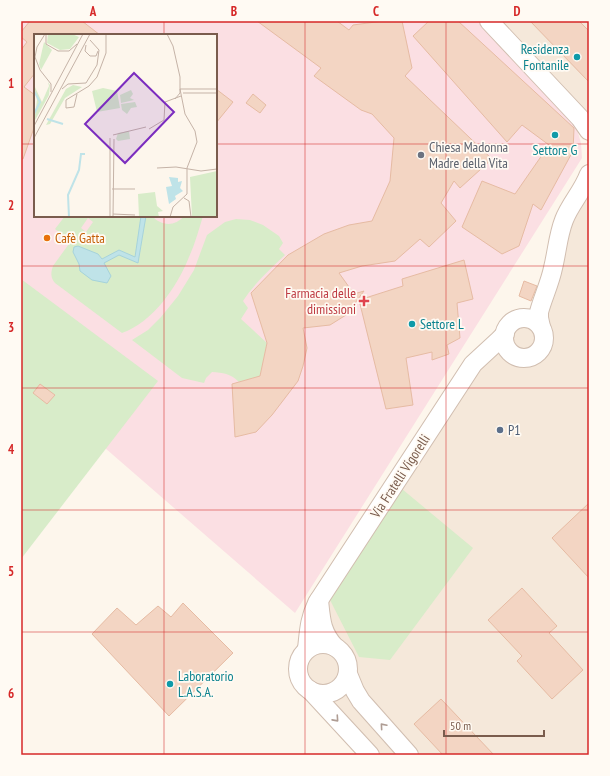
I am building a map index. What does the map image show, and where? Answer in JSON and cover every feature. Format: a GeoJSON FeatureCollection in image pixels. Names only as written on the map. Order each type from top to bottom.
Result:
{"type":"FeatureCollection","features":[{"type":"Feature","properties":{"kind":"street"},"geometry":{"type":"LineString","coordinates":[[489,21],[580,118],[589,131]]}},
{"type":"Feature","properties":{"kind":"street"},"geometry":{"type":"LineString","coordinates":[[482,354],[501,350],[518,357],[529,358],[536,355],[541,349],[544,341],[539,318],[541,305],[553,270],[563,222],[586,183],[589,174]]}},
{"type":"Feature","properties":{"kind":"street"},"geometry":{"type":"LineString","coordinates":[[525,319],[535,312],[541,305]]}},
{"type":"Feature","properties":{"kind":"street"},"geometry":{"type":"LineString","coordinates":[[511,353],[505,342],[505,334],[510,325],[517,320],[525,319],[534,321],[541,327]]}},
{"type":"Feature","properties":{"kind":"street","name":"Via Fratelli Vigorelli"},"geometry":{"type":"LineString","coordinates":[[307,649],[309,626],[319,599],[473,364],[505,334]]}},
{"type":"Feature","properties":{"kind":"street"},"geometry":{"type":"LineString","coordinates":[[319,599],[326,636],[344,655],[347,661],[348,674],[352,686],[361,700],[410,755]]}},
{"type":"Feature","properties":{"kind":"street"},"geometry":{"type":"LineString","coordinates":[[335,646],[321,644],[307,649],[300,658],[298,672],[303,684],[370,755]]}},
{"type":"Feature","properties":{"kind":"street"},"geometry":{"type":"LineString","coordinates":[[310,690],[323,694],[336,691],[345,681],[348,674]]}},
{"type":"Feature","properties":{"kind":"shaded area"},"geometry":{"type":"Polygon","coordinates":[[[21,21],[478,21],[568,115],[576,126],[581,143],[582,158],[295,613],[21,375],[21,21]]]}},
{"type":"Feature","properties":{"kind":"shaded area"},"geometry":{"type":"Polygon","coordinates":[[[492,21],[589,21],[589,128],[492,21]]]}},
{"type":"Feature","properties":{"kind":"shaded area"},"geometry":{"type":"Polygon","coordinates":[[[589,178],[589,755],[370,755],[303,684],[298,672],[298,664],[315,637],[324,600],[474,366],[516,323],[532,317],[555,269],[589,178]]]}},
{"type":"Feature","properties":{"kind":"green space"},"geometry":{"type":"Polygon","coordinates":[[[64,217],[141,217],[135,257],[119,250],[102,259],[98,254],[78,246],[73,252],[79,264],[80,271],[107,283],[111,276],[104,263],[119,255],[138,263],[146,217],[153,217],[160,222],[168,224],[176,222],[183,217],[203,217],[191,252],[178,280],[171,291],[154,312],[144,321],[122,333],[53,281],[51,274],[53,266],[71,241],[55,229],[64,217]],[[88,218],[81,228],[86,232],[93,222],[88,218]]]}},
{"type":"Feature","properties":{"kind":"green space"},"geometry":{"type":"Polygon","coordinates":[[[236,219],[250,220],[263,225],[279,236],[283,243],[279,249],[285,255],[257,283],[243,301],[248,308],[241,319],[267,343],[260,376],[239,382],[229,375],[212,372],[206,378],[204,383],[182,378],[132,340],[148,330],[178,296],[194,270],[207,235],[225,222],[236,219]]]}},
{"type":"Feature","properties":{"kind":"green space"},"geometry":{"type":"Polygon","coordinates":[[[21,279],[158,381],[21,559],[21,279]]]}},
{"type":"Feature","properties":{"kind":"green space"},"geometry":{"type":"Polygon","coordinates":[[[402,489],[473,548],[390,660],[359,657],[329,598],[402,489]]]}},
{"type":"Feature","properties":{"kind":"water"},"geometry":{"type":"Polygon","coordinates":[[[141,217],[146,217],[138,263],[119,255],[104,263],[111,276],[107,283],[92,280],[80,271],[79,264],[73,252],[74,247],[78,246],[98,254],[102,259],[119,250],[135,257],[141,217]]]}},
{"type":"Feature","properties":{"kind":"building"},"geometry":{"type":"Polygon","coordinates":[[[30,21],[82,21],[99,34],[34,34],[34,74],[24,87],[34,94],[34,128],[23,159],[21,159],[21,50],[27,42],[21,37],[21,32],[30,21]]]}},
{"type":"Feature","properties":{"kind":"building"},"geometry":{"type":"Polygon","coordinates":[[[257,21],[337,21],[349,30],[353,25],[383,21],[402,21],[412,68],[405,76],[492,159],[460,188],[454,181],[441,203],[456,221],[429,247],[420,239],[395,261],[362,266],[339,273],[354,294],[364,291],[346,315],[330,325],[303,328],[307,348],[298,381],[272,415],[256,432],[235,437],[232,384],[260,376],[267,343],[251,293],[288,255],[324,234],[349,225],[372,221],[390,181],[394,138],[372,114],[361,110],[314,76],[321,68],[257,21]]]}},
{"type":"Feature","properties":{"kind":"building","name":"Settore G"},"geometry":{"type":"Polygon","coordinates":[[[429,21],[458,21],[574,128],[573,151],[541,210],[533,204],[519,246],[502,254],[462,227],[482,181],[515,194],[549,145],[522,125],[507,142],[413,36],[429,21]]]}},
{"type":"Feature","properties":{"kind":"building","name":"Residenza Fontanile"},"geometry":{"type":"Polygon","coordinates":[[[530,21],[579,21],[589,31],[589,82],[530,21]]]}},
{"type":"Feature","properties":{"kind":"building"},"geometry":{"type":"Polygon","coordinates":[[[217,90],[233,102],[217,122],[217,90]]]}},
{"type":"Feature","properties":{"kind":"building"},"geometry":{"type":"Polygon","coordinates":[[[253,94],[266,105],[260,113],[246,103],[253,94]]]}},
{"type":"Feature","properties":{"kind":"building","name":"Settore L"},"geometry":{"type":"Polygon","coordinates":[[[464,260],[473,299],[457,303],[460,338],[447,345],[449,354],[432,360],[432,352],[406,358],[413,405],[386,409],[359,300],[403,286],[402,279],[464,260]]]}},
{"type":"Feature","properties":{"kind":"building"},"geometry":{"type":"Polygon","coordinates":[[[524,281],[537,286],[531,301],[519,296],[524,281]]]}},
{"type":"Feature","properties":{"kind":"building"},"geometry":{"type":"Polygon","coordinates":[[[40,384],[55,395],[47,404],[33,393],[40,384]]]}},
{"type":"Feature","properties":{"kind":"building"},"geometry":{"type":"Polygon","coordinates":[[[589,503],[589,578],[552,538],[589,503]]]}},
{"type":"Feature","properties":{"kind":"building"},"geometry":{"type":"Polygon","coordinates":[[[522,588],[557,626],[549,633],[583,670],[552,699],[517,661],[522,656],[488,620],[522,588]]]}},
{"type":"Feature","properties":{"kind":"building","name":"Laboratorio L.A.S.A."},"geometry":{"type":"Polygon","coordinates":[[[183,603],[233,653],[169,716],[92,634],[117,608],[136,625],[158,606],[171,617],[183,603]]]}},
{"type":"Feature","properties":{"kind":"building"},"geometry":{"type":"Polygon","coordinates":[[[441,699],[494,755],[443,755],[414,724],[441,699]]]}},
{"type":"Feature","properties":{"kind":"place","name":"Residenza Fontanile"},"geometry":{"type":"Point","coordinates":[577,57]}},
{"type":"Feature","properties":{"kind":"place","name":"Settore G"},"geometry":{"type":"Point","coordinates":[555,135]}},
{"type":"Feature","properties":{"kind":"place","name":"Chiesa Madonna Madre della Vita"},"geometry":{"type":"Point","coordinates":[421,155]}},
{"type":"Feature","properties":{"kind":"place","name":"Cafè Gatta"},"geometry":{"type":"Point","coordinates":[47,238]}},
{"type":"Feature","properties":{"kind":"place","name":"Farmacia delle dimissioni"},"geometry":{"type":"Point","coordinates":[364,301]}},
{"type":"Feature","properties":{"kind":"place","name":"Settore L"},"geometry":{"type":"Point","coordinates":[412,324]}},
{"type":"Feature","properties":{"kind":"place","name":"P1"},"geometry":{"type":"Point","coordinates":[500,430]}},
{"type":"Feature","properties":{"kind":"place","name":"Laboratorio L.A.S.A."},"geometry":{"type":"Point","coordinates":[170,684]}}]}
